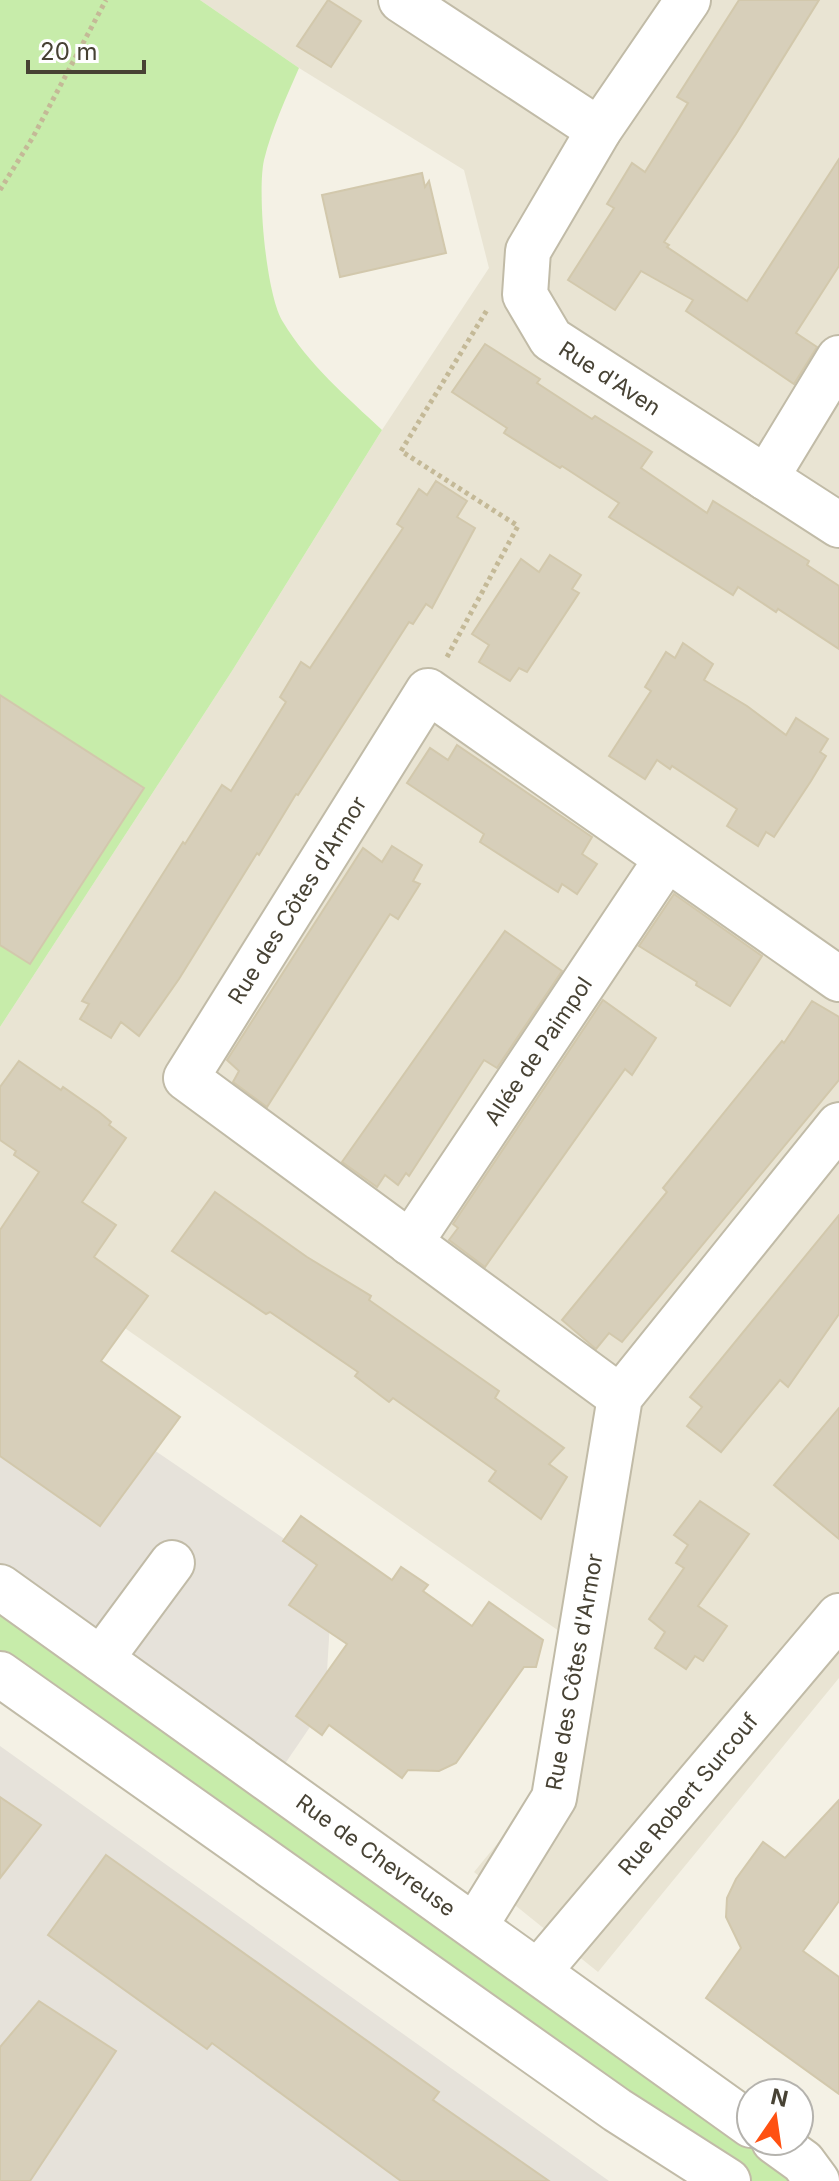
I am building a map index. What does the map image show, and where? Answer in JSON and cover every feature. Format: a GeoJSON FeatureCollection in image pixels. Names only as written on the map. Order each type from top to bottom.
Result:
{"type":"FeatureCollection","features":[{"type":"Feature","properties":{"kind":"street"},"geometry":{"type":"LineString","coordinates":[[401,0],[599,130]]}},
{"type":"Feature","properties":{"kind":"street"},"geometry":{"type":"LineString","coordinates":[[525,295],[528,251],[599,130],[688,0]]}},
{"type":"Feature","properties":{"kind":"street","name":"Rue d'Aven"},"geometry":{"type":"LineString","coordinates":[[525,295],[551,339],[839,525]]}},
{"type":"Feature","properties":{"kind":"street"},"geometry":{"type":"LineString","coordinates":[[766,478],[839,358]]}},
{"type":"Feature","properties":{"kind":"street"},"geometry":{"type":"LineString","coordinates":[[428,691],[839,979]]}},
{"type":"Feature","properties":{"kind":"street","name":"Rue des Côtes d'Armor"},"geometry":{"type":"LineString","coordinates":[[428,691],[186,1078],[620,1397]]}},
{"type":"Feature","properties":{"kind":"street","name":"Allée de Paimpol"},"geometry":{"type":"LineString","coordinates":[[410,1243],[666,860]]}},
{"type":"Feature","properties":{"kind":"street","name":"Rue des Côtes d'Armor"},"geometry":{"type":"LineString","coordinates":[[475,1926],[554,1798],[620,1397],[839,1125]]}},
{"type":"Feature","properties":{"kind":"street"},"geometry":{"type":"LineString","coordinates":[[101,1659],[172,1563]]}},
{"type":"Feature","properties":{"kind":"street","name":"Rue de Chevreuse"},"geometry":{"type":"LineString","coordinates":[[0,1587],[735,2114]]}},
{"type":"Feature","properties":{"kind":"street","name":"Rue Robert Surcouf"},"geometry":{"type":"LineString","coordinates":[[538,1972],[839,1616]]}},
{"type":"Feature","properties":{"kind":"street"},"geometry":{"type":"LineString","coordinates":[[0,1674],[617,2110],[728,2181]]}},
{"type":"Feature","properties":{"kind":"street"},"geometry":{"type":"LineString","coordinates":[[0,1699],[678,2181]]}},
{"type":"Feature","properties":{"kind":"street"},"geometry":{"type":"LineString","coordinates":[[796,2157],[817,2181]]}},
{"type":"Feature","properties":{"kind":"path"},"geometry":{"type":"LineString","coordinates":[[0,190],[33,137],[106,0]]}},
{"type":"Feature","properties":{"kind":"path"},"geometry":{"type":"LineString","coordinates":[[428,691],[518,526],[401,451],[489,308],[525,295]]}},
{"type":"Feature","properties":{"kind":"shaded area"},"geometry":{"type":"Polygon","coordinates":[[[200,0],[839,0],[839,1678],[598,1972],[474,1872],[548,1782],[569,1638],[0,1241],[0,1027],[489,268],[464,170],[299,68],[200,0]]]}},
{"type":"Feature","properties":{"kind":"shaded area"},"geometry":{"type":"Polygon","coordinates":[[[0,1345],[333,1572],[325,1705],[280,1771],[0,1576],[0,1345]]]}},
{"type":"Feature","properties":{"kind":"shaded area"},"geometry":{"type":"Polygon","coordinates":[[[0,1746],[609,2181],[0,2181],[0,1746]]]}},
{"type":"Feature","properties":{"kind":"green space"},"geometry":{"type":"Polygon","coordinates":[[[0,0],[200,0],[299,68],[271,136],[262,175],[264,243],[272,290],[283,322],[304,352],[382,430],[232,671],[0,1027],[0,0]]]}},
{"type":"Feature","properties":{"kind":"green space"},"geometry":{"type":"Polygon","coordinates":[[[0,1610],[671,2079],[735,2130],[735,2157],[770,2157],[800,2181],[745,2181],[0,1664],[0,1610]]]}},
{"type":"Feature","properties":{"kind":"building"},"geometry":{"type":"Polygon","coordinates":[[[328,0],[361,21],[331,67],[297,46],[328,0]]]}},
{"type":"Feature","properties":{"kind":"building"},"geometry":{"type":"Polygon","coordinates":[[[739,0],[819,0],[664,242],[747,301],[839,159],[839,266],[796,333],[817,347],[794,384],[686,311],[693,300],[641,271],[615,310],[568,280],[614,208],[607,204],[632,163],[645,172],[688,103],[677,97],[739,0]]]}},
{"type":"Feature","properties":{"kind":"building"},"geometry":{"type":"Polygon","coordinates":[[[422,173],[425,187],[429,181],[446,253],[340,277],[322,195],[422,173]]]}},
{"type":"Feature","properties":{"kind":"building"},"geometry":{"type":"Polygon","coordinates":[[[485,344],[540,379],[537,383],[592,419],[595,416],[652,452],[641,468],[707,513],[713,501],[809,561],[807,565],[839,586],[839,649],[738,587],[733,595],[609,517],[619,503],[504,433],[507,428],[452,392],[485,344]]]}},
{"type":"Feature","properties":{"kind":"building"},"geometry":{"type":"Polygon","coordinates":[[[436,481],[467,501],[457,517],[475,528],[432,608],[426,604],[413,624],[409,622],[139,1036],[121,1022],[111,1038],[80,1019],[89,1004],[82,1001],[183,842],[185,844],[222,785],[231,791],[286,702],[280,697],[301,662],[310,668],[403,528],[397,524],[419,489],[427,495],[436,481]]]}},
{"type":"Feature","properties":{"kind":"building"},"geometry":{"type":"Polygon","coordinates":[[[550,555],[581,575],[572,589],[579,593],[527,672],[519,668],[510,681],[479,662],[489,645],[472,634],[521,559],[539,572],[550,555]]]}},
{"type":"Feature","properties":{"kind":"building"},"geometry":{"type":"Polygon","coordinates":[[[683,643],[713,664],[704,680],[786,735],[796,718],[828,739],[820,752],[826,756],[811,781],[774,837],[766,832],[758,846],[727,826],[737,809],[672,766],[670,769],[657,760],[645,779],[609,756],[651,691],[645,687],[666,652],[675,658],[683,643]]]}},
{"type":"Feature","properties":{"kind":"building"},"geometry":{"type":"Polygon","coordinates":[[[0,695],[144,788],[30,964],[0,945],[0,695]]]}},
{"type":"Feature","properties":{"kind":"building"},"geometry":{"type":"Polygon","coordinates":[[[457,745],[592,837],[582,854],[597,864],[577,894],[562,884],[558,892],[480,842],[484,834],[407,783],[430,748],[448,760],[457,745]]]}},
{"type":"Feature","properties":{"kind":"building"},"geometry":{"type":"Polygon","coordinates":[[[392,846],[422,865],[413,881],[420,884],[398,919],[390,914],[267,1107],[233,1082],[239,1071],[227,1060],[363,848],[382,862],[392,846]]]}},
{"type":"Feature","properties":{"kind":"building"},"geometry":{"type":"Polygon","coordinates":[[[674,894],[762,956],[730,1006],[639,946],[674,894]]]}},
{"type":"Feature","properties":{"kind":"building"},"geometry":{"type":"Polygon","coordinates":[[[505,931],[562,971],[497,1068],[484,1060],[409,1176],[406,1173],[398,1185],[385,1175],[377,1187],[342,1162],[505,931]]]}},
{"type":"Feature","properties":{"kind":"building"},"geometry":{"type":"Polygon","coordinates":[[[603,1000],[656,1038],[632,1075],[625,1069],[485,1267],[449,1240],[458,1228],[453,1224],[603,1000]]]}},
{"type":"Feature","properties":{"kind":"building"},"geometry":{"type":"Polygon","coordinates":[[[812,1001],[839,1017],[839,1080],[622,1342],[609,1333],[596,1349],[562,1320],[667,1192],[663,1188],[782,1041],[784,1043],[812,1001]]]}},
{"type":"Feature","properties":{"kind":"building"},"geometry":{"type":"Polygon","coordinates":[[[19,1061],[99,1112],[111,1122],[109,1125],[126,1138],[82,1202],[116,1225],[94,1257],[148,1296],[101,1361],[180,1417],[100,1526],[0,1456],[0,1230],[39,1172],[14,1155],[16,1151],[0,1140],[0,1087],[19,1061]]]}},
{"type":"Feature","properties":{"kind":"building"},"geometry":{"type":"Polygon","coordinates":[[[215,1192],[307,1257],[371,1296],[369,1300],[499,1391],[495,1398],[564,1448],[549,1464],[567,1477],[541,1519],[489,1481],[496,1471],[393,1398],[389,1402],[355,1376],[358,1372],[270,1312],[266,1314],[172,1251],[215,1192]]]}},
{"type":"Feature","properties":{"kind":"building"},"geometry":{"type":"Polygon","coordinates":[[[839,1215],[839,1314],[788,1387],[780,1380],[721,1452],[687,1426],[702,1407],[690,1397],[839,1215]]]}},
{"type":"Feature","properties":{"kind":"building"},"geometry":{"type":"Polygon","coordinates":[[[839,1408],[839,1539],[774,1485],[839,1408]]]}},
{"type":"Feature","properties":{"kind":"building"},"geometry":{"type":"Polygon","coordinates":[[[700,1501],[749,1534],[698,1606],[727,1626],[703,1661],[695,1656],[686,1669],[655,1648],[665,1632],[649,1619],[684,1568],[676,1563],[688,1545],[674,1535],[700,1501]]]}},
{"type":"Feature","properties":{"kind":"building"},"geometry":{"type":"Polygon","coordinates":[[[301,1516],[392,1580],[401,1567],[428,1585],[423,1591],[472,1626],[489,1602],[543,1640],[536,1667],[524,1667],[456,1763],[439,1771],[408,1770],[402,1778],[329,1725],[322,1735],[296,1716],[347,1644],[289,1605],[317,1565],[283,1541],[301,1516]]]}},
{"type":"Feature","properties":{"kind":"building"},"geometry":{"type":"Polygon","coordinates":[[[0,1797],[41,1825],[0,1878],[0,1797]]]}},
{"type":"Feature","properties":{"kind":"building"},"geometry":{"type":"Polygon","coordinates":[[[839,1800],[839,1901],[803,1951],[839,1977],[839,2094],[706,1998],[741,1948],[726,1917],[727,1898],[736,1879],[763,1842],[785,1858],[839,1800]]]}},
{"type":"Feature","properties":{"kind":"building"},"geometry":{"type":"Polygon","coordinates":[[[106,1855],[439,2092],[433,2100],[549,2181],[401,2181],[212,2043],[207,2049],[48,1935],[106,1855]]]}},
{"type":"Feature","properties":{"kind":"building"},"geometry":{"type":"Polygon","coordinates":[[[39,2001],[116,2051],[30,2181],[0,2181],[0,2047],[39,2001]]]}}]}
